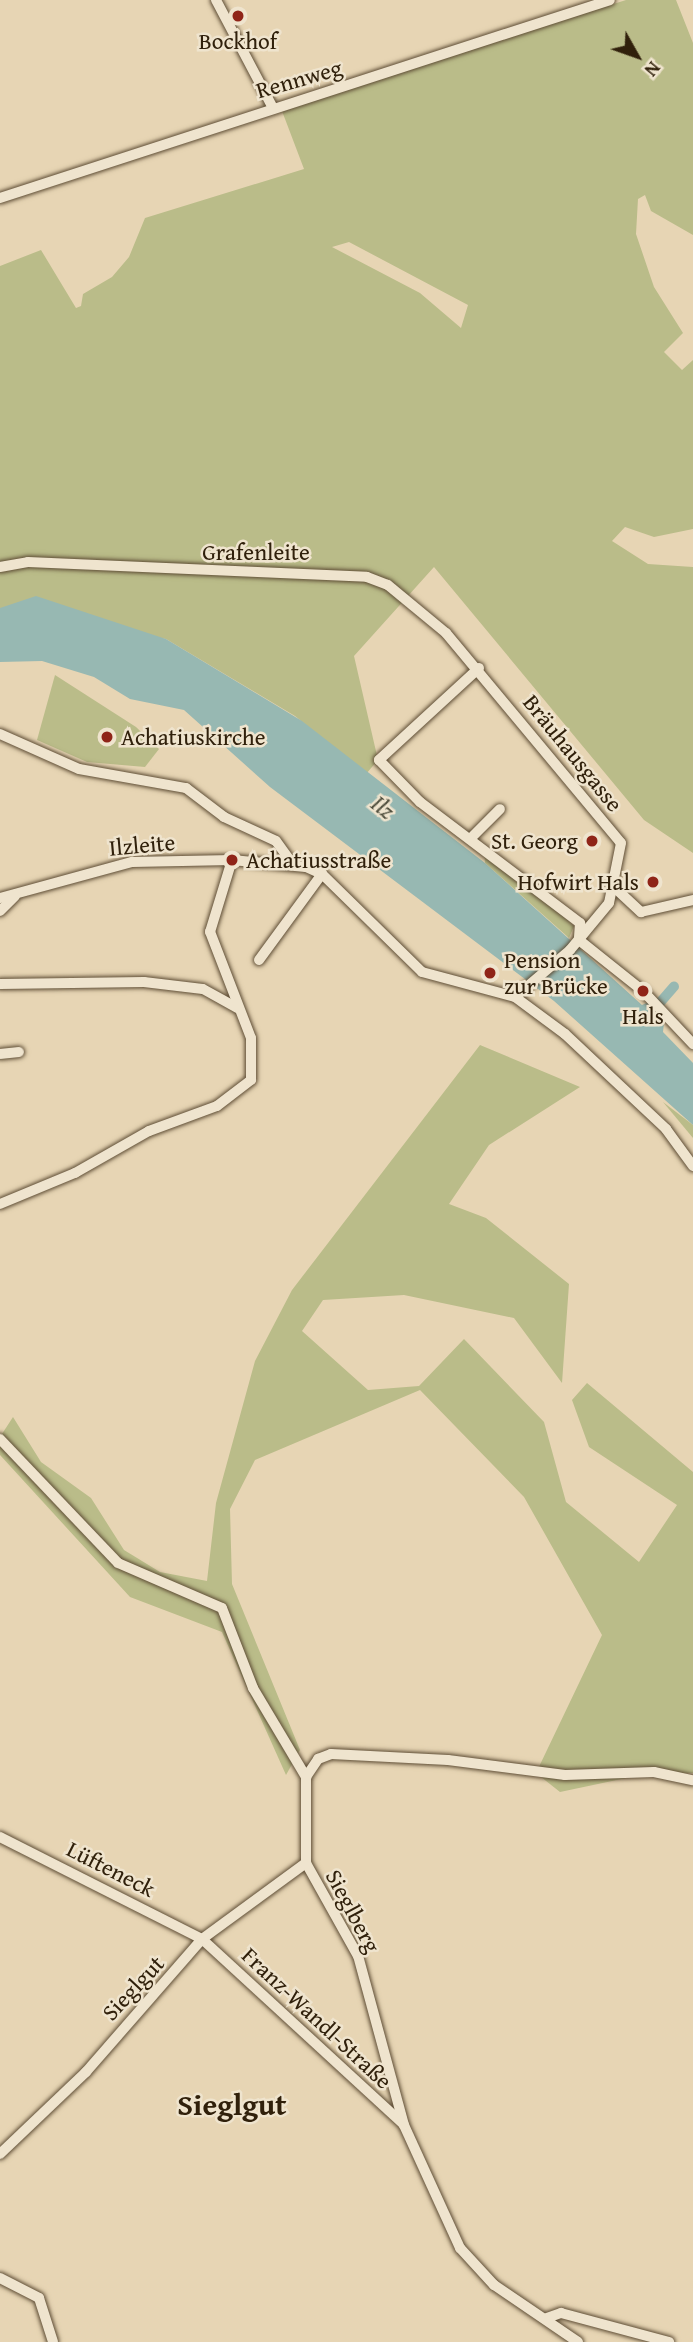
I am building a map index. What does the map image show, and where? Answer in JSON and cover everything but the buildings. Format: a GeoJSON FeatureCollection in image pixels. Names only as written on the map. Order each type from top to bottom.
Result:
{"type":"FeatureCollection","features":[{"type":"Feature","properties":{"kind":"street"},"geometry":{"type":"LineString","coordinates":[[216,0],[272,106]]}},
{"type":"Feature","properties":{"kind":"street","name":"Rennweg"},"geometry":{"type":"LineString","coordinates":[[0,198],[272,106],[610,0]]}},
{"type":"Feature","properties":{"kind":"street","name":"Grafenleite"},"geometry":{"type":"LineString","coordinates":[[0,567],[29,562],[367,577],[388,585],[479,668]]}},
{"type":"Feature","properties":{"kind":"street"},"geometry":{"type":"LineString","coordinates":[[479,668],[379,760],[420,802],[473,836],[580,923],[579,940],[670,1016],[693,1044]]}},
{"type":"Feature","properties":{"kind":"street","name":"Bräuhausgasse"},"geometry":{"type":"LineString","coordinates":[[479,668],[621,843],[614,887],[579,940],[527,992],[515,998]]}},
{"type":"Feature","properties":{"kind":"street"},"geometry":{"type":"LineString","coordinates":[[0,734],[79,769],[186,788],[224,817],[276,841],[292,863],[322,874],[422,972],[515,998],[565,1034],[666,1129],[693,1166]]}},
{"type":"Feature","properties":{"kind":"street"},"geometry":{"type":"LineString","coordinates":[[473,836],[500,809]]}},
{"type":"Feature","properties":{"kind":"street"},"geometry":{"type":"LineString","coordinates":[[0,1204],[75,1173],[149,1131],[217,1106],[251,1080],[251,1038],[237,1008],[210,932],[232,860]]}},
{"type":"Feature","properties":{"kind":"street","name":"Ilzleite"},"geometry":{"type":"LineString","coordinates":[[0,898],[111,864],[232,860],[292,863]]}},
{"type":"Feature","properties":{"kind":"street"},"geometry":{"type":"LineString","coordinates":[[260,960],[322,874]]}},
{"type":"Feature","properties":{"kind":"street"},"geometry":{"type":"LineString","coordinates":[[614,887],[641,912],[693,900]]}},
{"type":"Feature","properties":{"kind":"street"},"geometry":{"type":"LineString","coordinates":[[0,911],[15,895]]}},
{"type":"Feature","properties":{"kind":"street"},"geometry":{"type":"LineString","coordinates":[[0,984],[144,982],[203,989],[237,1008]]}},
{"type":"Feature","properties":{"kind":"street"},"geometry":{"type":"LineString","coordinates":[[0,1054],[19,1052]]}},
{"type":"Feature","properties":{"kind":"street"},"geometry":{"type":"LineString","coordinates":[[0,1438],[118,1563],[222,1608],[253,1688],[306,1777],[318,1759],[331,1754],[448,1760],[565,1775],[653,1772],[693,1780]]}},
{"type":"Feature","properties":{"kind":"street","name":"Sieglberg"},"geometry":{"type":"LineString","coordinates":[[306,1777],[306,1863],[358,1956],[404,2126],[460,2248],[494,2285],[547,2318],[578,2342]]}},
{"type":"Feature","properties":{"kind":"street","name":"Lüfteneck"},"geometry":{"type":"LineString","coordinates":[[0,1837],[202,1940]]}},
{"type":"Feature","properties":{"kind":"street","name":"Sieglgut"},"geometry":{"type":"LineString","coordinates":[[0,2154],[86,2071],[202,1940],[306,1863]]}},
{"type":"Feature","properties":{"kind":"street","name":"Franz-Wandl-Straße"},"geometry":{"type":"LineString","coordinates":[[202,1940],[404,2126]]}},
{"type":"Feature","properties":{"kind":"street"},"geometry":{"type":"LineString","coordinates":[[0,2278],[39,2298],[53,2342]]}},
{"type":"Feature","properties":{"kind":"street"},"geometry":{"type":"LineString","coordinates":[[547,2318],[561,2313],[669,2342]]}},
{"type":"Feature","properties":{"kind":"green space"},"geometry":{"type":"Polygon","coordinates":[[[626,0],[676,0],[693,43],[693,235],[651,211],[645,195],[638,199],[636,234],[654,287],[683,333],[664,352],[682,370],[693,360],[693,529],[654,537],[625,527],[612,541],[648,564],[693,567],[693,853],[644,820],[434,567],[354,656],[378,760],[366,774],[295,716],[166,639],[0,608],[0,266],[41,250],[76,308],[81,306],[83,294],[112,277],[129,257],[145,218],[304,169],[282,111],[626,0]],[[349,242],[332,247],[420,293],[461,328],[468,305],[349,242]]]}},
{"type":"Feature","properties":{"kind":"green space"},"geometry":{"type":"Polygon","coordinates":[[[55,675],[136,727],[159,749],[145,767],[87,762],[37,740],[55,675]]]}},
{"type":"Feature","properties":{"kind":"green space"},"geometry":{"type":"Polygon","coordinates":[[[484,846],[574,926],[569,938],[485,863],[484,846]]]}},
{"type":"Feature","properties":{"kind":"green space"},"geometry":{"type":"Polygon","coordinates":[[[480,1045],[580,1087],[489,1145],[449,1204],[486,1218],[569,1284],[562,1383],[514,1318],[404,1295],[323,1300],[302,1331],[368,1390],[419,1386],[464,1339],[544,1422],[566,1502],[639,1562],[677,1505],[589,1447],[572,1400],[587,1383],[693,1472],[693,1773],[650,1773],[560,1792],[536,1773],[602,1635],[524,1497],[420,1390],[255,1460],[230,1509],[232,1584],[300,1750],[286,1775],[222,1632],[130,1597],[0,1455],[0,1437],[13,1417],[41,1462],[91,1498],[124,1550],[160,1572],[207,1581],[216,1503],[255,1361],[292,1290],[480,1045]]]}},
{"type":"Feature","properties":{"kind":"green space"},"geometry":{"type":"Polygon","coordinates":[[[663,1102],[693,1125],[693,1138],[663,1102]]]}},
{"type":"Feature","properties":{"kind":"water","name":"Ilz"},"geometry":{"type":"Polygon","coordinates":[[[36,596],[166,639],[302,721],[485,863],[642,1005],[651,1001],[665,1014],[663,1032],[693,1063],[693,1125],[554,1001],[270,787],[184,710],[130,699],[94,677],[42,661],[0,662],[0,608],[36,596]]]}},
{"type":"Feature","properties":{"kind":"waterway"},"geometry":{"type":"LineString","coordinates":[[651,1013],[674,987]]}},
{"type":"Feature","properties":{"kind":"place","name":"Bockhof"},"geometry":{"type":"Point","coordinates":[238,16]}},
{"type":"Feature","properties":{"kind":"place","name":"Achatiuskirche"},"geometry":{"type":"Point","coordinates":[107,737]}},
{"type":"Feature","properties":{"kind":"place","name":"St. Georg"},"geometry":{"type":"Point","coordinates":[592,841]}},
{"type":"Feature","properties":{"kind":"place","name":"Achatiusstraße"},"geometry":{"type":"Point","coordinates":[232,860]}},
{"type":"Feature","properties":{"kind":"place","name":"Hofwirt Hals"},"geometry":{"type":"Point","coordinates":[653,882]}},
{"type":"Feature","properties":{"kind":"place","name":"Pension zur Brücke"},"geometry":{"type":"Point","coordinates":[490,973]}},
{"type":"Feature","properties":{"kind":"place","name":"Hals"},"geometry":{"type":"Point","coordinates":[643,991]}},
{"type":"Feature","properties":{"kind":"district","name":"Sieglgut"},"geometry":{"type":"Point","coordinates":[232,2104]}}]}
